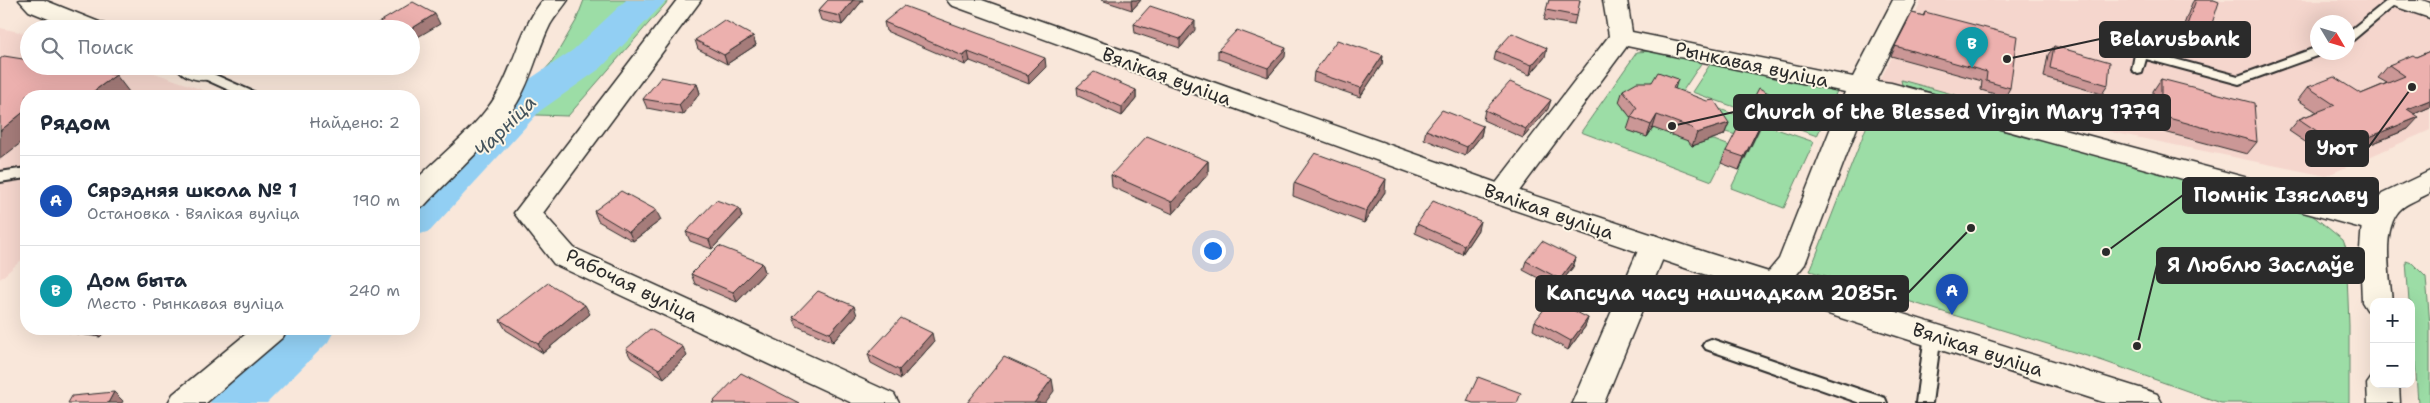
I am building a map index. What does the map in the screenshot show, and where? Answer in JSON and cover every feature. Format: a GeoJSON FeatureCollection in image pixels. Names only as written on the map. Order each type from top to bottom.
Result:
{"type":"FeatureCollection","features":[{"type":"Feature","properties":{"kind":"street"},"geometry":{"type":"LineString","coordinates":[[31,0],[37,6],[71,20]]}},
{"type":"Feature","properties":{"kind":"street"},"geometry":{"type":"LineString","coordinates":[[420,193],[481,130],[506,100],[536,29],[556,0]]}},
{"type":"Feature","properties":{"kind":"street","name":"Рабочая вуліца"},"geometry":{"type":"LineString","coordinates":[[689,0],[528,213],[564,256],[883,403]]}},
{"type":"Feature","properties":{"kind":"street","name":"Вялікая вуліца"},"geometry":{"type":"LineString","coordinates":[[958,0],[1501,195],[1654,246],[2146,403]]}},
{"type":"Feature","properties":{"kind":"street"},"geometry":{"type":"LineString","coordinates":[[1501,195],[1621,37],[1615,0]]}},
{"type":"Feature","properties":{"kind":"street"},"geometry":{"type":"LineString","coordinates":[[1774,284],[1791,264],[1860,87],[1905,0]]}},
{"type":"Feature","properties":{"kind":"street"},"geometry":{"type":"LineString","coordinates":[[2399,0],[2430,11]]}},
{"type":"Feature","properties":{"kind":"street","name":"Рынкавая вуліца"},"geometry":{"type":"LineString","coordinates":[[1621,37],[1860,87],[1891,90],[2376,222]]}},
{"type":"Feature","properties":{"kind":"street"},"geometry":{"type":"LineString","coordinates":[[2377,298],[2374,249],[2376,222],[2392,200],[2430,181]]}},
{"type":"Feature","properties":{"kind":"street"},"geometry":{"type":"LineString","coordinates":[[1588,403],[1654,246]]}},
{"type":"Feature","properties":{"kind":"street"},"geometry":{"type":"LineString","coordinates":[[184,403],[265,335]]}},
{"type":"Feature","properties":{"kind":"street"},"geometry":{"type":"LineString","coordinates":[[2383,388],[2384,403]]}},
{"type":"Feature","properties":{"kind":"lane"},"geometry":{"type":"LineString","coordinates":[[2355,32],[2395,0]]}},
{"type":"Feature","properties":{"kind":"lane"},"geometry":{"type":"LineString","coordinates":[[2138,70],[2141,54],[2240,80],[2310,54]]}},
{"type":"Feature","properties":{"kind":"lane"},"geometry":{"type":"LineString","coordinates":[[206,75],[239,90]]}},
{"type":"Feature","properties":{"kind":"lane"},"geometry":{"type":"LineString","coordinates":[[0,177],[20,174]]}},
{"type":"Feature","properties":{"kind":"lane"},"geometry":{"type":"LineString","coordinates":[[1924,403],[1933,334]]}},
{"type":"Feature","properties":{"kind":"lane"},"geometry":{"type":"LineString","coordinates":[[1711,345],[1879,403]]}},
{"type":"Feature","properties":{"kind":"shaded area"},"geometry":{"type":"Polygon","coordinates":[[[1922,0],[2430,0],[2430,130],[2326,176],[1878,84],[1922,0]]]}},
{"type":"Feature","properties":{"kind":"shaded area"},"geometry":{"type":"Polygon","coordinates":[[[0,28],[20,32],[20,75],[160,75],[203,90],[20,90],[20,261],[0,279],[0,28]]]}},
{"type":"Feature","properties":{"kind":"green space"},"geometry":{"type":"Polygon","coordinates":[[[584,0],[669,0],[568,116],[505,114],[552,62],[576,21],[584,0]]]}},
{"type":"Feature","properties":{"kind":"green space"},"geometry":{"type":"Polygon","coordinates":[[[1650,51],[1702,62],[1680,95],[1745,118],[1736,135],[1622,102],[1624,110],[1634,118],[1628,130],[1647,137],[1653,128],[1696,139],[1714,140],[1730,146],[1712,181],[1581,132],[1637,52],[1650,51]]]}},
{"type":"Feature","properties":{"kind":"green space"},"geometry":{"type":"Polygon","coordinates":[[[1711,63],[1837,91],[1817,136],[1692,92],[1711,63]]]}},
{"type":"Feature","properties":{"kind":"green space"},"geometry":{"type":"Polygon","coordinates":[[[1901,80],[2007,109],[2003,111],[1902,85],[1901,80]]]}},
{"type":"Feature","properties":{"kind":"green space"},"geometry":{"type":"Polygon","coordinates":[[[1901,102],[2312,215],[2343,240],[2346,248],[2349,325],[2349,403],[2221,403],[2103,361],[1810,271],[1875,105],[1901,102]]]}},
{"type":"Feature","properties":{"kind":"green space"},"geometry":{"type":"Polygon","coordinates":[[[1762,124],[1814,142],[1784,208],[1731,188],[1762,124]]]}},
{"type":"Feature","properties":{"kind":"green space"},"geometry":{"type":"Polygon","coordinates":[[[2406,261],[2412,263],[2426,277],[2430,325],[2430,403],[2418,403],[2415,360],[2415,298],[2409,298],[2406,261]]]}},
{"type":"Feature","properties":{"kind":"building"},"geometry":{"type":"Polygon","coordinates":[[[828,0],[853,0],[840,16],[818,11],[828,0]]]}},
{"type":"Feature","properties":{"kind":"building"},"geometry":{"type":"Polygon","coordinates":[[[1549,0],[1580,0],[1577,16],[1546,10],[1549,0]]]}},
{"type":"Feature","properties":{"kind":"building"},"geometry":{"type":"Polygon","coordinates":[[[2196,0],[2214,0],[2219,2],[2205,45],[2182,39],[2196,0]]]}},
{"type":"Feature","properties":{"kind":"building"},"geometry":{"type":"Polygon","coordinates":[[[413,2],[435,14],[420,23],[420,20],[383,20],[413,2]]]}},
{"type":"Feature","properties":{"kind":"building"},"geometry":{"type":"Polygon","coordinates":[[[904,6],[1045,58],[1028,75],[968,52],[963,56],[884,22],[904,6]]]}},
{"type":"Feature","properties":{"kind":"building"},"geometry":{"type":"Polygon","coordinates":[[[1150,6],[1195,21],[1180,39],[1134,24],[1150,6]]]}},
{"type":"Feature","properties":{"kind":"building"},"geometry":{"type":"Polygon","coordinates":[[[1925,12],[2017,36],[2010,88],[1986,81],[1987,72],[1895,46],[1912,13],[1924,16],[1925,12]]]}},
{"type":"Feature","properties":{"kind":"building"},"geometry":{"type":"Polygon","coordinates":[[[724,20],[753,36],[724,55],[695,40],[724,20]]]}},
{"type":"Feature","properties":{"kind":"building"},"geometry":{"type":"Polygon","coordinates":[[[1237,30],[1286,48],[1268,68],[1218,50],[1237,30]]]}},
{"type":"Feature","properties":{"kind":"building"},"geometry":{"type":"Polygon","coordinates":[[[1512,33],[1547,48],[1532,65],[1496,51],[1512,33]]]}},
{"type":"Feature","properties":{"kind":"building"},"geometry":{"type":"Polygon","coordinates":[[[1337,40],[1383,55],[1361,88],[1314,72],[1337,40]]]}},
{"type":"Feature","properties":{"kind":"building"},"geometry":{"type":"Polygon","coordinates":[[[2054,46],[2110,62],[2108,85],[2050,68],[2054,46]]]}},
{"type":"Feature","properties":{"kind":"building"},"geometry":{"type":"Polygon","coordinates":[[[2430,51],[2430,100],[2407,109],[2419,117],[2342,148],[2299,119],[2335,105],[2308,87],[2334,77],[2361,94],[2405,76],[2389,65],[2413,55],[2416,57],[2430,51]]]}},
{"type":"Feature","properties":{"kind":"building"},"geometry":{"type":"Polygon","coordinates":[[[4,56],[20,59],[20,75],[116,75],[95,90],[20,90],[20,115],[0,131],[0,59],[4,56]]]}},
{"type":"Feature","properties":{"kind":"building"},"geometry":{"type":"Polygon","coordinates":[[[1094,72],[1136,90],[1122,107],[1077,87],[1094,72]]]}},
{"type":"Feature","properties":{"kind":"building"},"geometry":{"type":"Polygon","coordinates":[[[1658,72],[1678,79],[1673,88],[1707,101],[1714,100],[1729,123],[1697,133],[1692,128],[1657,115],[1651,125],[1631,117],[1637,108],[1623,90],[1637,82],[1652,82],[1658,72]]]}},
{"type":"Feature","properties":{"kind":"building"},"geometry":{"type":"Polygon","coordinates":[[[661,77],[697,84],[679,105],[643,99],[661,77]]]}},
{"type":"Feature","properties":{"kind":"building"},"geometry":{"type":"Polygon","coordinates":[[[2161,79],[2254,103],[2257,142],[2161,116],[2161,79]]]}},
{"type":"Feature","properties":{"kind":"building"},"geometry":{"type":"Polygon","coordinates":[[[1510,82],[1551,100],[1526,129],[1485,110],[1510,82]]]}},
{"type":"Feature","properties":{"kind":"building"},"geometry":{"type":"Polygon","coordinates":[[[1759,88],[1774,96],[1744,157],[1726,151],[1759,88]]]}},
{"type":"Feature","properties":{"kind":"building"},"geometry":{"type":"Polygon","coordinates":[[[1442,110],[1483,126],[1467,147],[1426,130],[1442,110]]]}},
{"type":"Feature","properties":{"kind":"building"},"geometry":{"type":"Polygon","coordinates":[[[1147,136],[1208,161],[1172,202],[1111,175],[1147,136]]]}},
{"type":"Feature","properties":{"kind":"building"},"geometry":{"type":"Polygon","coordinates":[[[1315,153],[1386,179],[1366,211],[1294,183],[1315,153]]]}},
{"type":"Feature","properties":{"kind":"building"},"geometry":{"type":"Polygon","coordinates":[[[621,191],[656,210],[629,232],[594,211],[621,191]]]}},
{"type":"Feature","properties":{"kind":"building"},"geometry":{"type":"Polygon","coordinates":[[[716,200],[739,208],[709,240],[686,232],[716,200]]]}},
{"type":"Feature","properties":{"kind":"building"},"geometry":{"type":"Polygon","coordinates":[[[1433,201],[1480,221],[1464,245],[1417,224],[1433,201]]]}},
{"type":"Feature","properties":{"kind":"building"},"geometry":{"type":"Polygon","coordinates":[[[1542,241],[1576,258],[1560,279],[1526,261],[1542,241]]]}},
{"type":"Feature","properties":{"kind":"building"},"geometry":{"type":"Polygon","coordinates":[[[719,246],[762,263],[733,292],[691,274],[719,246]]]}},
{"type":"Feature","properties":{"kind":"building"},"geometry":{"type":"Polygon","coordinates":[[[548,283],[585,305],[538,344],[500,320],[548,283]]]}},
{"type":"Feature","properties":{"kind":"building"},"geometry":{"type":"Polygon","coordinates":[[[818,291],[854,306],[830,333],[793,317],[818,291]]]}},
{"type":"Feature","properties":{"kind":"building"},"geometry":{"type":"Polygon","coordinates":[[[1552,299],[1588,318],[1571,341],[1535,321],[1552,299]]]}},
{"type":"Feature","properties":{"kind":"building"},"geometry":{"type":"Polygon","coordinates":[[[901,318],[932,333],[899,370],[868,354],[901,318]]]}},
{"type":"Feature","properties":{"kind":"building"},"geometry":{"type":"Polygon","coordinates":[[[650,329],[683,347],[659,369],[626,349],[650,329]]]}},
{"type":"Feature","properties":{"kind":"building"},"geometry":{"type":"Polygon","coordinates":[[[1004,357],[1052,379],[1034,403],[967,403],[1004,357]]]}},
{"type":"Feature","properties":{"kind":"building"},"geometry":{"type":"Polygon","coordinates":[[[741,373],[799,403],[712,403],[741,373]]]}},
{"type":"Feature","properties":{"kind":"building"},"geometry":{"type":"Polygon","coordinates":[[[1478,377],[1521,393],[1517,403],[1473,403],[1467,401],[1478,377]]]}},
{"type":"Feature","properties":{"kind":"building"},"geometry":{"type":"Polygon","coordinates":[[[114,392],[108,403],[68,403],[72,396],[114,392]]]}},
{"type":"Feature","properties":{"kind":"waterway","name":"Чарніца"},"geometry":{"type":"LineString","coordinates":[[420,214],[526,101],[587,59],[648,0]]}},
{"type":"Feature","properties":{"kind":"waterway","name":"Чарніца"},"geometry":{"type":"LineString","coordinates":[[235,403],[305,335]]}},
{"type":"Feature","properties":{"kind":"place","name":"Belarusbank"},"geometry":{"type":"Point","coordinates":[2007,59]}},
{"type":"Feature","properties":{"kind":"place","name":"Дом быта"},"geometry":{"type":"Point","coordinates":[1972,68]}},
{"type":"Feature","properties":{"kind":"place","name":"Уют"},"geometry":{"type":"Point","coordinates":[2412,87]}},
{"type":"Feature","properties":{"kind":"place","name":"Church of the Blessed Virgin Mary 1779"},"geometry":{"type":"Point","coordinates":[1672,126]}},
{"type":"Feature","properties":{"kind":"place","name":"Капсула часу нашчадкам 2085г."},"geometry":{"type":"Point","coordinates":[1971,228]}},
{"type":"Feature","properties":{"kind":"place","name":"Помнік Ізяславу"},"geometry":{"type":"Point","coordinates":[2106,252]}},
{"type":"Feature","properties":{"kind":"place","name":"Сярэдняя школа № 1"},"geometry":{"type":"Point","coordinates":[1952,315]}},
{"type":"Feature","properties":{"kind":"place","name":"Я Люблю Заслаўе"},"geometry":{"type":"Point","coordinates":[2137,346]}}]}
